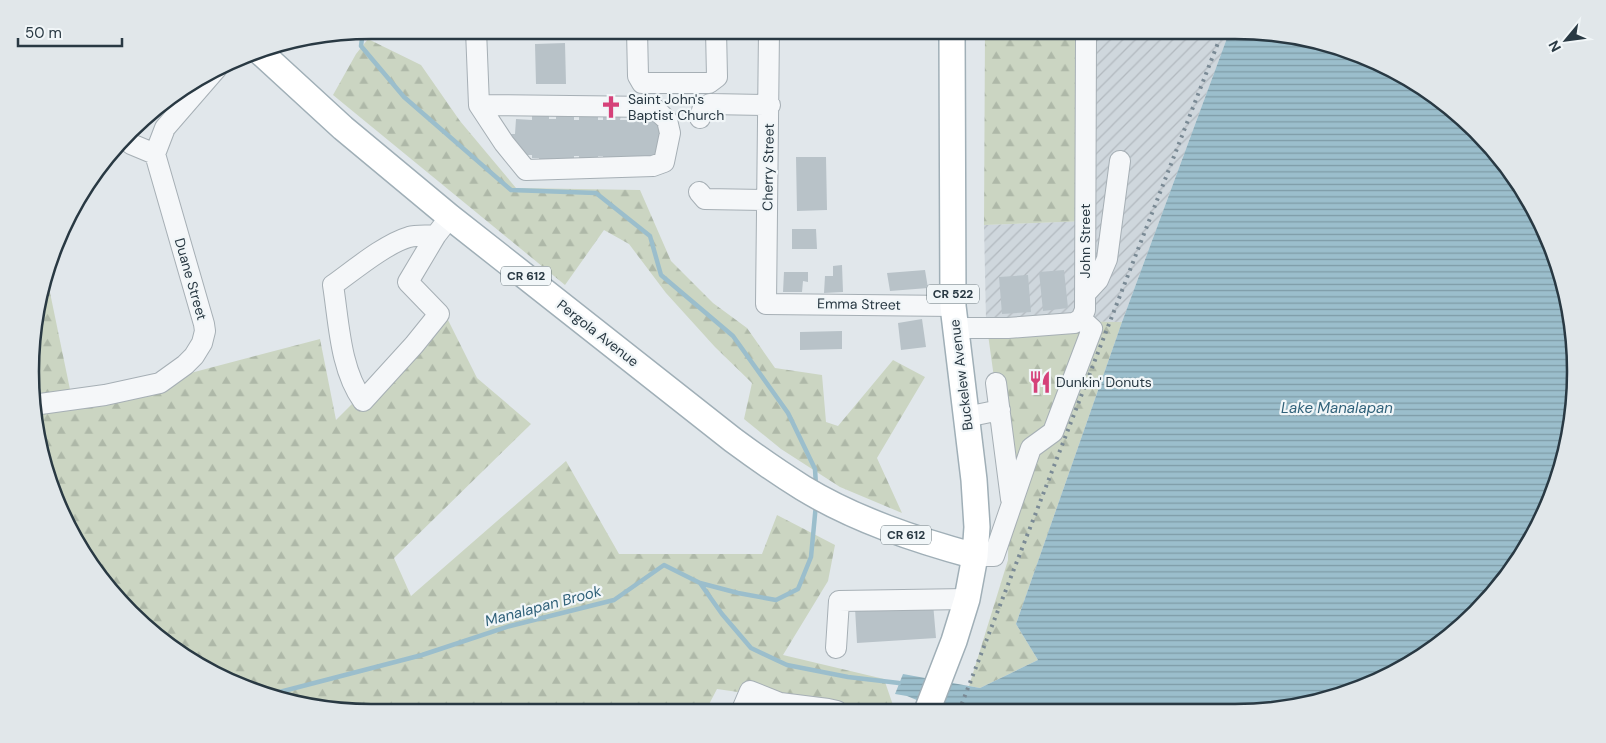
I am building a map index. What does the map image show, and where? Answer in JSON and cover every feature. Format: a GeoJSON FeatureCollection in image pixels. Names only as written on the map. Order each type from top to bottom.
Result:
{"type":"FeatureCollection","features":[{"type":"Feature","properties":{"kind":"main road","name":"Buckelew Avenue"},"geometry":{"type":"LineString","coordinates":[[930,704],[954,641],[967,599],[975,556],[977,516],[954,317],[952,39]]}},
{"type":"Feature","properties":{"kind":"main road","name":"Pergola Avenue"},"geometry":{"type":"LineString","coordinates":[[265,56],[343,128],[443,226],[733,440],[805,489],[839,507],[924,542],[975,556]]}},
{"type":"Feature","properties":{"kind":"street"},"geometry":{"type":"LineString","coordinates":[[476,39],[480,105],[504,143],[526,170],[653,166],[664,162],[670,133],[669,127],[667,120],[652,106],[480,105]]}},
{"type":"Feature","properties":{"kind":"street"},"geometry":{"type":"LineString","coordinates":[[637,39],[638,76],[642,84],[709,83],[717,77],[716,39]]}},
{"type":"Feature","properties":{"kind":"street","name":"Cherry Street"},"geometry":{"type":"LineString","coordinates":[[766,304],[770,39]]}},
{"type":"Feature","properties":{"kind":"street","name":"John Street"},"geometry":{"type":"LineString","coordinates":[[1081,319],[1085,310],[1084,39]]}},
{"type":"Feature","properties":{"kind":"street"},"geometry":{"type":"LineString","coordinates":[[130,143],[156,154],[165,128],[204,83]]}},
{"type":"Feature","properties":{"kind":"street"},"geometry":{"type":"LineString","coordinates":[[700,118],[703,107],[710,104],[770,105]]}},
{"type":"Feature","properties":{"kind":"street","name":"Duane Street"},"geometry":{"type":"LineString","coordinates":[[40,404],[160,384],[185,365],[194,356],[202,343],[205,331],[204,324],[156,154]]}},
{"type":"Feature","properties":{"kind":"street"},"geometry":{"type":"LineString","coordinates":[[1085,294],[1098,280],[1107,258],[1120,161]]}},
{"type":"Feature","properties":{"kind":"street"},"geometry":{"type":"LineString","coordinates":[[699,192],[705,199],[767,200]]}},
{"type":"Feature","properties":{"kind":"street"},"geometry":{"type":"LineString","coordinates":[[443,226],[408,282],[439,314],[414,345],[363,401],[354,389],[345,360],[333,285],[398,241],[443,226]]}},
{"type":"Feature","properties":{"kind":"street","name":"Emma Street"},"geometry":{"type":"LineString","coordinates":[[766,304],[954,317]]}},
{"type":"Feature","properties":{"kind":"street"},"geometry":{"type":"LineString","coordinates":[[954,317],[1008,328],[1074,323],[1081,319],[1092,328],[1053,432],[1030,448],[994,556],[975,556]]}},
{"type":"Feature","properties":{"kind":"street"},"geometry":{"type":"LineString","coordinates":[[996,383],[1012,504]]}},
{"type":"Feature","properties":{"kind":"street"},"geometry":{"type":"LineString","coordinates":[[966,417],[1000,410]]}},
{"type":"Feature","properties":{"kind":"street"},"geometry":{"type":"LineString","coordinates":[[836,648],[839,601],[967,599]]}},
{"type":"Feature","properties":{"kind":"street"},"geometry":{"type":"LineString","coordinates":[[744,704],[750,691],[780,703],[790,704]]}},
{"type":"Feature","properties":{"kind":"shaded area"},"geometry":{"type":"Polygon","coordinates":[[[1078,39],[1227,39],[1122,322],[986,320],[984,225],[1087,221],[1078,39]]]}},
{"type":"Feature","properties":{"kind":"green space"},"geometry":{"type":"Polygon","coordinates":[[[368,39],[421,65],[460,121],[516,188],[640,190],[671,261],[713,303],[747,328],[775,368],[822,375],[826,422],[838,426],[893,360],[925,377],[877,458],[902,513],[840,487],[781,449],[744,419],[752,383],[715,347],[666,293],[629,244],[604,230],[565,285],[333,95],[356,54],[368,39]]]}},
{"type":"Feature","properties":{"kind":"green space"},"geometry":{"type":"Polygon","coordinates":[[[985,39],[1078,39],[1087,221],[984,225],[985,39]]]}},
{"type":"Feature","properties":{"kind":"green space"},"geometry":{"type":"Polygon","coordinates":[[[49,289],[73,404],[320,339],[336,420],[444,312],[477,378],[531,424],[394,558],[411,596],[566,461],[619,554],[762,554],[777,515],[835,545],[828,581],[783,655],[884,679],[893,704],[821,704],[717,689],[709,704],[350,704],[307,698],[265,687],[205,660],[152,622],[121,591],[83,538],[64,499],[50,458],[39,393],[39,350],[49,289]]]}},
{"type":"Feature","properties":{"kind":"green space"},"geometry":{"type":"Polygon","coordinates":[[[986,320],[1122,322],[1016,624],[1038,660],[980,688],[969,686],[1008,560],[1009,486],[986,320]]]}},
{"type":"Feature","properties":{"kind":"water","name":"Lake Manalapan"},"geometry":{"type":"Polygon","coordinates":[[[1227,39],[1256,39],[1299,45],[1341,56],[1382,73],[1419,95],[1454,121],[1485,152],[1523,205],[1550,265],[1561,307],[1567,350],[1567,393],[1556,458],[1533,519],[1511,556],[1485,591],[1454,622],[1401,660],[1362,679],[1321,693],[1256,704],[926,704],[907,696],[895,694],[903,674],[980,688],[1038,660],[1016,624],[1122,322],[1227,39]]]}},
{"type":"Feature","properties":{"kind":"building"},"geometry":{"type":"Polygon","coordinates":[[[565,43],[566,84],[536,84],[535,44],[565,43]]]}},
{"type":"Feature","properties":{"kind":"building"},"geometry":{"type":"Polygon","coordinates":[[[574,115],[574,120],[579,120],[579,115],[598,115],[598,120],[603,120],[603,115],[621,115],[620,120],[628,120],[627,116],[645,117],[645,120],[659,120],[659,156],[645,156],[645,160],[627,161],[627,156],[621,156],[621,160],[603,161],[603,156],[598,156],[598,160],[579,160],[579,156],[574,156],[574,160],[563,160],[563,158],[539,160],[539,158],[532,158],[532,155],[515,155],[516,141],[511,141],[511,134],[515,134],[516,119],[532,120],[532,116],[549,116],[549,119],[556,119],[556,116],[574,115]]]}},
{"type":"Feature","properties":{"kind":"building"},"geometry":{"type":"Polygon","coordinates":[[[796,157],[826,157],[827,210],[797,211],[796,157]]]}},
{"type":"Feature","properties":{"kind":"building"},"geometry":{"type":"Polygon","coordinates":[[[792,229],[816,229],[817,249],[792,249],[792,229]]]}},
{"type":"Feature","properties":{"kind":"building"},"geometry":{"type":"Polygon","coordinates":[[[842,265],[843,292],[824,293],[825,276],[833,276],[833,266],[842,265]]]}},
{"type":"Feature","properties":{"kind":"building"},"geometry":{"type":"Polygon","coordinates":[[[925,270],[928,288],[890,291],[887,273],[925,270]]]}},
{"type":"Feature","properties":{"kind":"building"},"geometry":{"type":"Polygon","coordinates":[[[1064,270],[1068,308],[1043,311],[1039,272],[1064,270]]]}},
{"type":"Feature","properties":{"kind":"building"},"geometry":{"type":"Polygon","coordinates":[[[784,272],[808,272],[808,282],[803,281],[802,292],[783,292],[784,272]]]}},
{"type":"Feature","properties":{"kind":"building"},"geometry":{"type":"Polygon","coordinates":[[[1028,275],[1031,312],[1002,314],[999,277],[1028,275]]]}},
{"type":"Feature","properties":{"kind":"building"},"geometry":{"type":"Polygon","coordinates":[[[922,319],[926,347],[901,350],[898,323],[922,319]]]}},
{"type":"Feature","properties":{"kind":"building"},"geometry":{"type":"Polygon","coordinates":[[[842,331],[842,349],[800,350],[800,332],[842,331]]]}},
{"type":"Feature","properties":{"kind":"building"},"geometry":{"type":"Polygon","coordinates":[[[933,603],[936,638],[857,643],[855,608],[933,603]]]}},
{"type":"Feature","properties":{"kind":"waterway"},"geometry":{"type":"LineString","coordinates":[[362,39],[361,46],[404,97],[511,190],[596,193],[650,236],[661,275],[733,336],[788,413],[815,469],[816,486]]}},
{"type":"Feature","properties":{"kind":"waterway"},"geometry":{"type":"LineString","coordinates":[[700,583],[776,600],[798,589],[811,557],[816,504]]}},
{"type":"Feature","properties":{"kind":"waterway","name":"Manalapan Brook"},"geometry":{"type":"LineString","coordinates":[[281,692],[422,655],[510,626],[614,600],[664,565],[700,583],[722,614],[751,648],[787,665],[848,677],[899,683]]}},
{"type":"Feature","properties":{"kind":"railway"},"geometry":{"type":"LineString","coordinates":[[962,704],[1220,39]]}},
{"type":"Feature","properties":{"kind":"place","name":"Saint John's Baptist Church"},"geometry":{"type":"Point","coordinates":[611,107]}},
{"type":"Feature","properties":{"kind":"place","name":"Dunkin' Donuts"},"geometry":{"type":"Point","coordinates":[1040,382]}}]}
